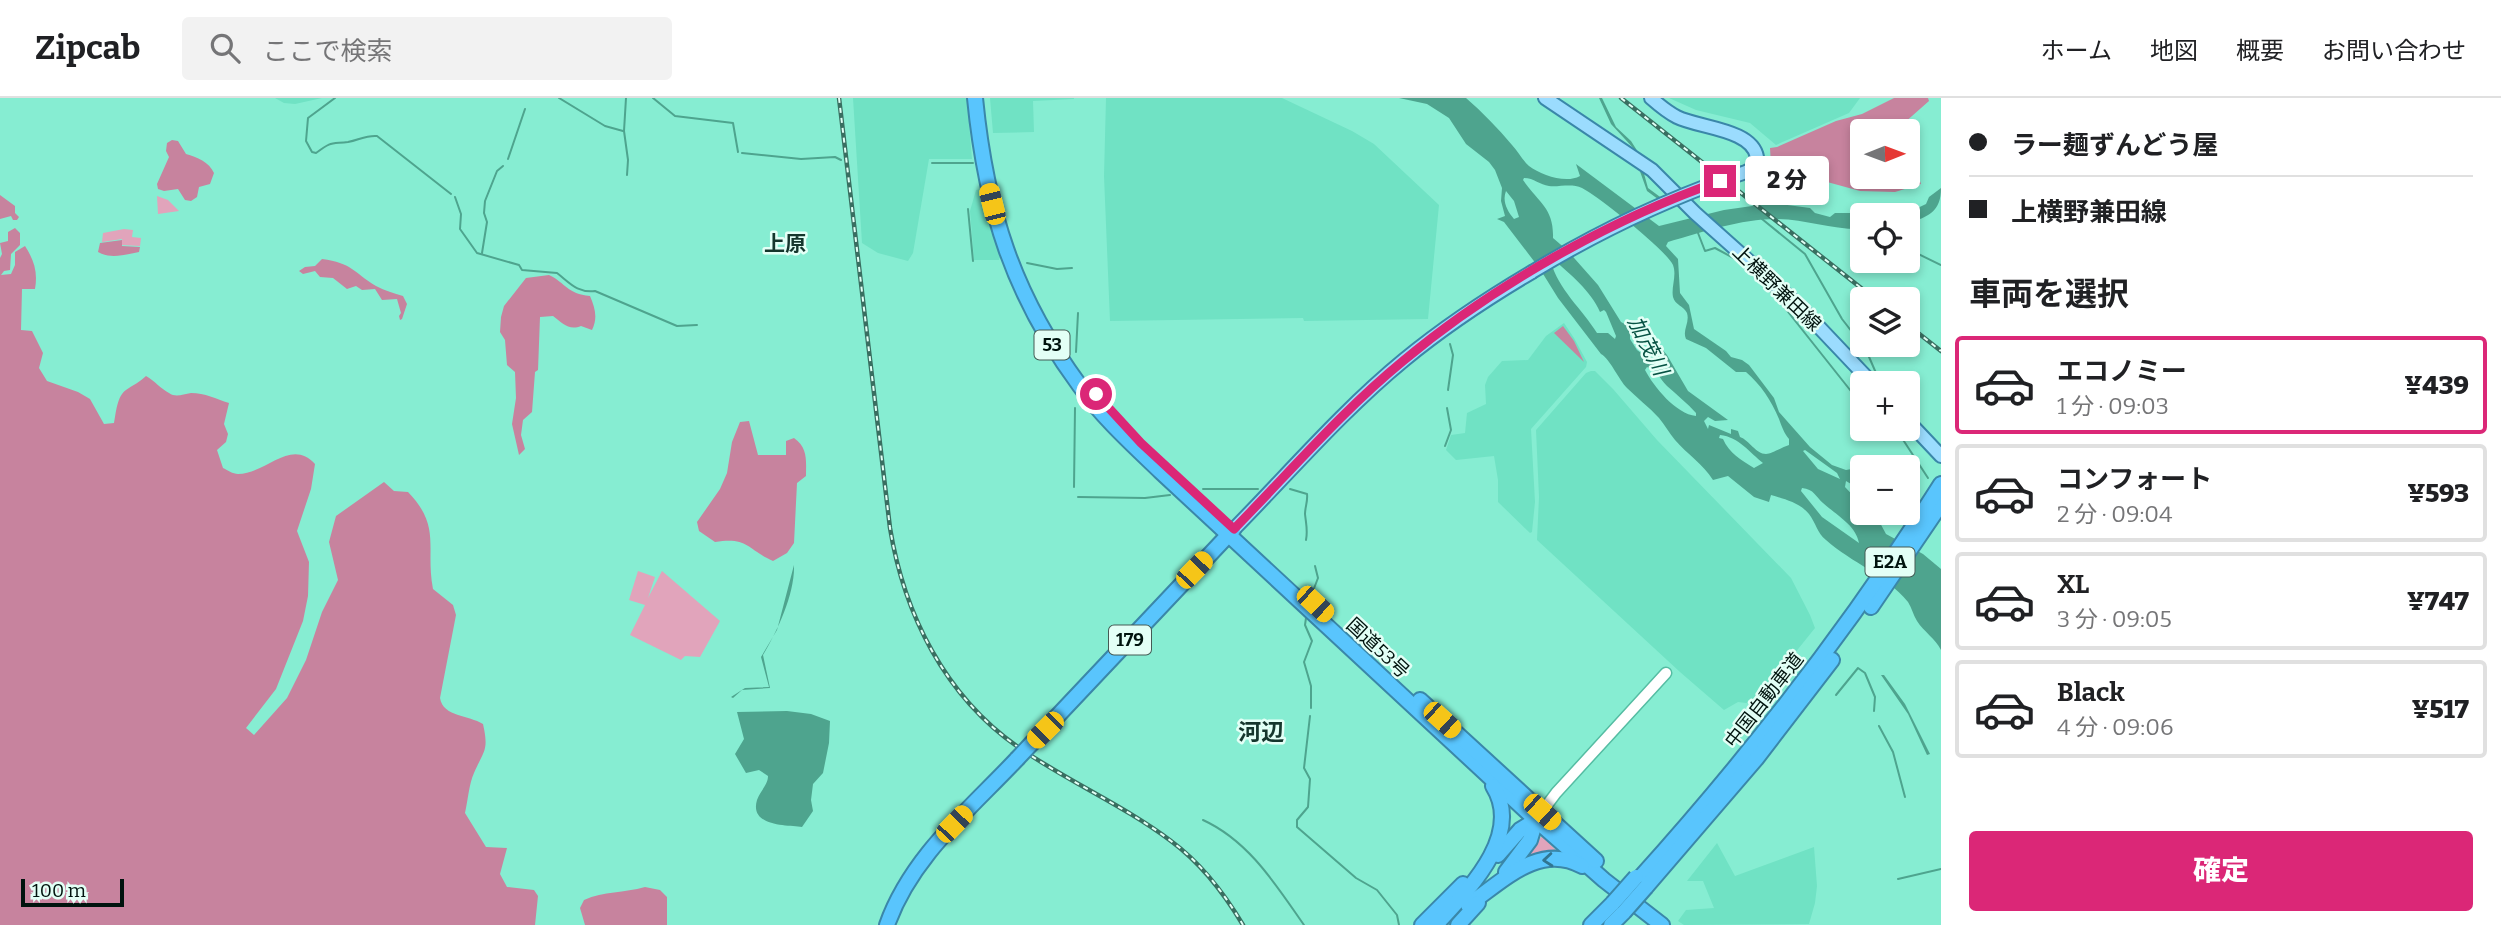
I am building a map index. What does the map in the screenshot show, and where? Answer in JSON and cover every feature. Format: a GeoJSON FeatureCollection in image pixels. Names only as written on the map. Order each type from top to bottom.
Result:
{"type":"FeatureCollection","features":[{"type":"Feature","properties":{"kind":"highway","name":"国道53号"},"geometry":{"type":"LineString","coordinates":[[975,98],[986,178],[1012,268],[1040,326],[1080,387],[1104,416],[1539,816],[1604,880],[1624,911],[1662,925]]}},
{"type":"Feature","properties":{"kind":"highway","name":"国道53号"},"geometry":{"type":"LineString","coordinates":[[983,98],[990,157],[1003,216],[1021,269],[1057,339],[1096,394],[1231,533],[1474,764],[1609,874],[1624,911]]}},
{"type":"Feature","properties":{"kind":"highway","name":"中国自動車道"},"geometry":{"type":"LineString","coordinates":[[1839,643],[1941,484]]}},
{"type":"Feature","properties":{"kind":"highway","name":"中国自動車道"},"geometry":{"type":"LineString","coordinates":[[1611,925],[1643,883],[1752,756],[1910,552],[1941,504]]}},
{"type":"Feature","properties":{"kind":"highway","name":"179"},"geometry":{"type":"LineString","coordinates":[[887,925],[907,883],[941,837],[1231,533]]}},
{"type":"Feature","properties":{"kind":"highway"},"geometry":{"type":"LineString","coordinates":[[1465,904],[1499,839],[1503,814],[1498,793],[1474,764]]}},
{"type":"Feature","properties":{"kind":"highway"},"geometry":{"type":"LineString","coordinates":[[1429,925],[1520,830],[1539,816]]}},
{"type":"Feature","properties":{"kind":"highway"},"geometry":{"type":"LineString","coordinates":[[1458,925],[1494,887],[1530,840],[1539,816]]}},
{"type":"Feature","properties":{"kind":"highway"},"geometry":{"type":"LineString","coordinates":[[1451,925],[1479,877],[1507,844]]}},
{"type":"Feature","properties":{"kind":"highway"},"geometry":{"type":"LineString","coordinates":[[1465,904],[1524,865],[1551,859],[1577,863],[1604,880]]}},
{"type":"Feature","properties":{"kind":"highway"},"geometry":{"type":"LineString","coordinates":[[1443,925],[1512,864]]}},
{"type":"Feature","properties":{"kind":"highway"},"geometry":{"type":"LineString","coordinates":[[1422,925],[1451,893],[1480,871]]}},
{"type":"Feature","properties":{"kind":"highway"},"geometry":{"type":"LineString","coordinates":[[1436,925],[1480,871]]}},
{"type":"Feature","properties":{"kind":"highway","name":"中国自動車道"},"geometry":{"type":"LineString","coordinates":[[1597,925],[1624,911]]}},
{"type":"Feature","properties":{"kind":"highway"},"geometry":{"type":"LineString","coordinates":[[1591,925],[1624,911]]}},
{"type":"Feature","properties":{"kind":"main road","name":"上横野兼田線"},"geometry":{"type":"LineString","coordinates":[[1545,98],[1652,170],[1695,213],[1798,305],[1861,371]]}},
{"type":"Feature","properties":{"kind":"main road"},"geometry":{"type":"LineString","coordinates":[[1231,533],[1374,386],[1403,360],[1454,323],[1532,272],[1614,226],[1751,170],[1756,163],[1754,151],[1739,136],[1676,117],[1651,98]]}},
{"type":"Feature","properties":{"kind":"main road"},"geometry":{"type":"LineString","coordinates":[[1920,434],[1941,456]]}},
{"type":"Feature","properties":{"kind":"street"},"geometry":{"type":"LineString","coordinates":[[1539,816],[1556,793],[1666,673]]}},
{"type":"Feature","properties":{"kind":"shaded area"},"geometry":{"type":"Polygon","coordinates":[[[275,98],[322,98],[295,104],[284,103],[275,98]]]}},
{"type":"Feature","properties":{"kind":"shaded area"},"geometry":{"type":"Polygon","coordinates":[[[853,98],[967,98],[972,159],[929,159],[913,253],[908,261],[878,253],[862,243],[853,98]]]}},
{"type":"Feature","properties":{"kind":"shaded area"},"geometry":{"type":"Polygon","coordinates":[[[990,98],[1074,99],[1033,101],[1034,132],[993,133],[990,98]]]}},
{"type":"Feature","properties":{"kind":"shaded area"},"geometry":{"type":"Polygon","coordinates":[[[1106,98],[1282,98],[1374,144],[1439,205],[1428,319],[1110,321],[1104,176],[1106,98]]]}},
{"type":"Feature","properties":{"kind":"shaded area"},"geometry":{"type":"Polygon","coordinates":[[[1669,98],[1860,98],[1849,113],[1776,145],[1750,123],[1696,110],[1669,98]]]}},
{"type":"Feature","properties":{"kind":"shaded area"},"geometry":{"type":"Polygon","coordinates":[[[1894,98],[1928,98],[1929,101],[1909,119],[1850,119],[1850,188],[1809,177],[1766,181],[1771,165],[1770,148],[1836,121],[1862,114],[1894,98]]]}},
{"type":"Feature","properties":{"kind":"shaded area"},"geometry":{"type":"Polygon","coordinates":[[[178,141],[186,154],[202,160],[214,173],[210,184],[199,187],[197,197],[191,201],[185,200],[178,189],[158,189],[157,184],[169,157],[166,151],[167,143],[178,141]]]}},
{"type":"Feature","properties":{"kind":"shaded area"},"geometry":{"type":"Polygon","coordinates":[[[981,189],[1001,255],[999,260],[974,260],[970,211],[976,190],[981,189]]]}},
{"type":"Feature","properties":{"kind":"shaded area"},"geometry":{"type":"Polygon","coordinates":[[[1853,189],[1905,189],[1895,192],[1853,189]]]}},
{"type":"Feature","properties":{"kind":"shaded area"},"geometry":{"type":"Polygon","coordinates":[[[0,195],[15,206],[15,213],[19,217],[17,220],[13,220],[11,216],[0,219],[0,195]]]}},
{"type":"Feature","properties":{"kind":"shaded area"},"geometry":{"type":"Polygon","coordinates":[[[157,196],[168,200],[179,211],[158,214],[157,196]]]}},
{"type":"Feature","properties":{"kind":"shaded area"},"geometry":{"type":"Polygon","coordinates":[[[15,228],[20,233],[20,245],[11,254],[10,270],[1,275],[11,274],[15,265],[15,252],[25,246],[34,266],[36,283],[35,289],[22,289],[21,330],[32,331],[43,353],[39,368],[47,381],[90,399],[104,424],[114,423],[117,405],[123,393],[146,376],[172,394],[196,393],[229,403],[224,424],[228,434],[226,442],[217,450],[223,468],[228,471],[238,474],[248,472],[287,455],[297,454],[315,464],[311,489],[297,531],[309,562],[308,596],[303,621],[276,689],[246,728],[254,735],[287,698],[306,660],[322,612],[338,580],[329,542],[336,516],[384,482],[394,491],[408,492],[419,505],[429,527],[433,589],[453,605],[456,615],[440,698],[446,709],[483,724],[485,733],[484,750],[472,777],[465,813],[486,847],[507,848],[500,874],[507,887],[534,890],[538,896],[535,925],[0,925],[0,243],[8,241],[8,232],[15,228]]]}},
{"type":"Feature","properties":{"kind":"shaded area"},"geometry":{"type":"Polygon","coordinates":[[[133,230],[132,237],[141,238],[140,246],[122,245],[122,239],[102,242],[103,233],[133,230]]]}},
{"type":"Feature","properties":{"kind":"shaded area"},"geometry":{"type":"Polygon","coordinates":[[[122,240],[122,246],[140,247],[139,252],[112,256],[98,252],[100,243],[122,240]]]}},
{"type":"Feature","properties":{"kind":"shaded area"},"geometry":{"type":"Polygon","coordinates":[[[322,259],[346,266],[376,286],[403,296],[407,304],[402,319],[400,320],[397,299],[382,300],[375,289],[362,290],[356,286],[347,289],[333,278],[320,277],[315,271],[303,274],[299,271],[315,266],[322,259]]]}},
{"type":"Feature","properties":{"kind":"shaded area"},"geometry":{"type":"Polygon","coordinates":[[[549,275],[571,291],[590,296],[595,321],[592,330],[581,326],[569,327],[553,316],[540,317],[538,370],[535,372],[532,412],[523,420],[521,435],[525,449],[519,455],[512,424],[516,398],[515,372],[507,365],[505,340],[500,332],[501,317],[504,306],[526,278],[549,275]]]}},
{"type":"Feature","properties":{"kind":"shaded area"},"geometry":{"type":"Polygon","coordinates":[[[1564,323],[1587,362],[1586,367],[1531,429],[1535,502],[1530,533],[1498,502],[1494,456],[1456,460],[1446,450],[1451,435],[1465,433],[1467,413],[1486,404],[1485,385],[1488,377],[1502,361],[1528,360],[1546,336],[1564,323]]]}},
{"type":"Feature","properties":{"kind":"shaded area"},"geometry":{"type":"Polygon","coordinates":[[[1563,326],[1574,341],[1584,362],[1554,333],[1563,326]]]}},
{"type":"Feature","properties":{"kind":"shaded area"},"geometry":{"type":"Polygon","coordinates":[[[1595,371],[1613,389],[1657,440],[1791,578],[1810,615],[1815,628],[1754,704],[1738,702],[1724,710],[1537,540],[1539,497],[1536,430],[1586,373],[1595,371]]]}},
{"type":"Feature","properties":{"kind":"shaded area"},"geometry":{"type":"Polygon","coordinates":[[[749,421],[758,455],[786,455],[786,441],[794,438],[802,446],[805,455],[806,476],[797,483],[794,543],[787,553],[773,561],[735,541],[715,542],[699,531],[697,522],[720,489],[727,473],[732,442],[740,422],[749,421]]]}},
{"type":"Feature","properties":{"kind":"shaded area"},"geometry":{"type":"Polygon","coordinates":[[[638,571],[655,577],[648,598],[662,571],[720,621],[700,657],[685,656],[681,660],[630,635],[645,605],[629,600],[638,571]]]}},
{"type":"Feature","properties":{"kind":"shaded area"},"geometry":{"type":"Polygon","coordinates":[[[1542,836],[1560,854],[1521,861],[1542,836]]]}},
{"type":"Feature","properties":{"kind":"shaded area"},"geometry":{"type":"Polygon","coordinates":[[[1717,843],[1735,876],[1814,847],[1817,886],[1809,924],[1684,925],[1678,921],[1686,910],[1714,908],[1703,881],[1687,881],[1717,843]]]}},
{"type":"Feature","properties":{"kind":"shaded area"},"geometry":{"type":"Polygon","coordinates":[[[645,887],[660,890],[667,897],[667,925],[585,925],[580,908],[584,900],[645,887]]]}},
{"type":"Feature","properties":{"kind":"water"},"geometry":{"type":"Polygon","coordinates":[[[1399,98],[1466,98],[1496,126],[1529,166],[1547,175],[1568,179],[1580,176],[1576,164],[1659,226],[1724,210],[1773,203],[1810,208],[1815,213],[1830,217],[1835,213],[1850,213],[1850,228],[1787,219],[1763,220],[1708,230],[1668,242],[1666,246],[1678,259],[1680,293],[1689,305],[1694,329],[1731,357],[1749,365],[1774,398],[1779,412],[1810,447],[1832,465],[1850,469],[1850,483],[1846,481],[1845,487],[1850,492],[1850,525],[1881,525],[1886,534],[1923,554],[1941,569],[1941,650],[1920,625],[1908,602],[1879,577],[1826,540],[1805,510],[1771,495],[1769,502],[1754,497],[1728,476],[1713,480],[1680,445],[1659,418],[1624,384],[1504,222],[1497,219],[1505,216],[1501,201],[1502,188],[1495,170],[1466,144],[1449,118],[1427,104],[1399,98]],[[1531,179],[1523,180],[1548,213],[1553,238],[1598,285],[1621,322],[1654,340],[1667,355],[1688,391],[1728,420],[1715,421],[1708,417],[1704,421],[1708,429],[1709,425],[1731,434],[1731,429],[1738,431],[1740,437],[1766,454],[1789,445],[1789,439],[1773,405],[1751,377],[1746,372],[1736,372],[1706,348],[1686,339],[1687,313],[1673,297],[1673,265],[1658,248],[1616,212],[1582,188],[1570,185],[1549,186],[1531,179]],[[1506,191],[1506,206],[1514,219],[1519,217],[1514,201],[1506,191]],[[1553,259],[1551,262],[1559,281],[1597,333],[1608,333],[1615,339],[1606,312],[1600,312],[1586,290],[1553,259]],[[1633,332],[1630,334],[1637,350],[1665,370],[1659,352],[1633,332]],[[1647,367],[1645,370],[1673,405],[1696,416],[1686,402],[1656,373],[1647,367]],[[1720,435],[1719,438],[1723,439],[1740,459],[1754,468],[1763,463],[1739,442],[1727,436],[1720,435]],[[1803,451],[1818,469],[1840,479],[1837,473],[1803,451]],[[1802,488],[1801,491],[1822,517],[1859,543],[1854,531],[1845,521],[1812,492],[1802,488]]]}},
{"type":"Feature","properties":{"kind":"water"},"geometry":{"type":"Polygon","coordinates":[[[1599,98],[1602,98],[1616,127],[1638,152],[1648,188],[1671,205],[1670,208],[1647,191],[1637,163],[1636,151],[1611,124],[1599,98]]]}},
{"type":"Feature","properties":{"kind":"water"},"geometry":{"type":"Polygon","coordinates":[[[1941,188],[1936,208],[1920,219],[1920,207],[1926,204],[1929,197],[1941,188]]]}},
{"type":"Feature","properties":{"kind":"water"},"geometry":{"type":"Polygon","coordinates":[[[794,565],[792,587],[778,627],[794,565]]]}},
{"type":"Feature","properties":{"kind":"water"},"geometry":{"type":"Polygon","coordinates":[[[773,636],[763,655],[770,688],[742,690],[731,697],[745,688],[769,687],[761,657],[773,636]]]}},
{"type":"Feature","properties":{"kind":"water"},"geometry":{"type":"Polygon","coordinates":[[[1881,675],[1884,675],[1905,704],[1930,754],[1927,755],[1908,714],[1881,675]]]}},
{"type":"Feature","properties":{"kind":"water"},"geometry":{"type":"Polygon","coordinates":[[[787,711],[811,714],[830,721],[823,773],[813,784],[813,811],[802,827],[771,823],[759,815],[756,809],[757,800],[768,776],[759,770],[746,773],[735,754],[744,739],[737,712],[787,711]]]}},
{"type":"Feature","properties":{"kind":"waterway"},"geometry":{"type":"LineString","coordinates":[[335,98],[308,118],[306,141],[312,152],[316,153],[331,144],[377,136],[451,194]]}},
{"type":"Feature","properties":{"kind":"waterway"},"geometry":{"type":"LineString","coordinates":[[559,98],[605,126],[623,131]]}},
{"type":"Feature","properties":{"kind":"waterway"},"geometry":{"type":"LineString","coordinates":[[626,98],[624,131],[627,175]]}},
{"type":"Feature","properties":{"kind":"waterway"},"geometry":{"type":"LineString","coordinates":[[653,98],[675,116],[733,123],[738,152]]}},
{"type":"Feature","properties":{"kind":"waterway"},"geometry":{"type":"LineString","coordinates":[[508,159],[525,109]]}},
{"type":"Feature","properties":{"kind":"waterway"},"geometry":{"type":"LineString","coordinates":[[742,153],[801,159],[835,157],[841,160]]}},
{"type":"Feature","properties":{"kind":"waterway"},"geometry":{"type":"LineString","coordinates":[[932,163],[973,163]]}},
{"type":"Feature","properties":{"kind":"waterway"},"geometry":{"type":"LineString","coordinates":[[482,253],[487,222],[484,213],[485,201],[497,171],[503,166]]}},
{"type":"Feature","properties":{"kind":"waterway"},"geometry":{"type":"LineString","coordinates":[[455,197],[461,214],[460,229],[477,253],[519,265],[522,270],[557,273],[578,289],[595,291],[677,326],[697,325]]}},
{"type":"Feature","properties":{"kind":"waterway"},"geometry":{"type":"LineString","coordinates":[[968,209],[973,261]]}},
{"type":"Feature","properties":{"kind":"waterway"},"geometry":{"type":"LineString","coordinates":[[1762,219],[1805,254],[1842,319],[1866,350],[1875,371]]}},
{"type":"Feature","properties":{"kind":"waterway"},"geometry":{"type":"LineString","coordinates":[[1698,233],[1705,251],[1715,248],[1739,261]]}},
{"type":"Feature","properties":{"kind":"waterway"},"geometry":{"type":"LineString","coordinates":[[1920,255],[1941,265]]}},
{"type":"Feature","properties":{"kind":"waterway"},"geometry":{"type":"LineString","coordinates":[[1027,263],[1057,269],[1072,268]]}},
{"type":"Feature","properties":{"kind":"waterway"},"geometry":{"type":"LineString","coordinates":[[1743,264],[1777,298],[1850,390]]}},
{"type":"Feature","properties":{"kind":"waterway"},"geometry":{"type":"LineString","coordinates":[[1076,352],[1078,313]]}},
{"type":"Feature","properties":{"kind":"waterway"},"geometry":{"type":"LineString","coordinates":[[1448,390],[1453,355],[1450,344]]}},
{"type":"Feature","properties":{"kind":"waterway"},"geometry":{"type":"LineString","coordinates":[[1074,487],[1075,408]]}},
{"type":"Feature","properties":{"kind":"waterway"},"geometry":{"type":"LineString","coordinates":[[1445,446],[1451,430],[1447,408]]}},
{"type":"Feature","properties":{"kind":"waterway"},"geometry":{"type":"LineString","coordinates":[[1904,441],[1928,478]]}},
{"type":"Feature","properties":{"kind":"waterway"},"geometry":{"type":"LineString","coordinates":[[1203,489],[1258,489]]}},
{"type":"Feature","properties":{"kind":"waterway"},"geometry":{"type":"LineString","coordinates":[[1290,489],[1307,494],[1306,540]]}},
{"type":"Feature","properties":{"kind":"waterway"},"geometry":{"type":"LineString","coordinates":[[1078,497],[1145,498],[1170,495]]}},
{"type":"Feature","properties":{"kind":"waterway"},"geometry":{"type":"LineString","coordinates":[[1313,591],[1318,578],[1315,566]]}},
{"type":"Feature","properties":{"kind":"waterway"},"geometry":{"type":"LineString","coordinates":[[1306,618],[1305,625],[1312,641],[1304,662],[1311,686],[1311,708]]}},
{"type":"Feature","properties":{"kind":"waterway"},"geometry":{"type":"LineString","coordinates":[[1836,695],[1858,668],[1865,673],[1875,697],[1874,711]]}},
{"type":"Feature","properties":{"kind":"waterway"},"geometry":{"type":"LineString","coordinates":[[1310,716],[1304,768],[1310,779],[1308,807],[1297,820],[1297,827],[1356,878],[1377,890],[1397,915],[1399,925]]}},
{"type":"Feature","properties":{"kind":"waterway"},"geometry":{"type":"LineString","coordinates":[[1879,726],[1893,752],[1905,797]]}},
{"type":"Feature","properties":{"kind":"waterway"},"geometry":{"type":"LineString","coordinates":[[1203,820],[1248,852],[1304,925]]}},
{"type":"Feature","properties":{"kind":"waterway"},"geometry":{"type":"LineString","coordinates":[[1898,879],[1941,869]]}},
{"type":"Feature","properties":{"kind":"railway"},"geometry":{"type":"LineString","coordinates":[[839,98],[890,528],[897,560],[917,622],[949,678],[992,726],[1018,747],[1171,841],[1193,859],[1212,880],[1243,925]]}},
{"type":"Feature","properties":{"kind":"railway"},"geometry":{"type":"LineString","coordinates":[[1621,98],[1860,287]]}},
{"type":"Feature","properties":{"kind":"railway"},"geometry":{"type":"LineString","coordinates":[[1920,334],[1941,351]]}},
{"type":"Feature","properties":{"kind":"district","name":"上原"},"geometry":{"type":"Point","coordinates":[785,244]}},
{"type":"Feature","properties":{"kind":"district","name":"河辺"},"geometry":{"type":"Point","coordinates":[1261,732]}},
{"type":"Feature","properties":{"kind":"route"},"geometry":{"type":"LineString","coordinates":[[1096,394],[1141,443],[1234,529],[1374,386],[1433,337],[1491,297],[1570,249],[1660,205],[1720,181]]}},
{"type":"Feature","properties":{"kind":"water label","name":"加茂川"},"geometry":{"type":"Point","coordinates":[1648,346]}}]}
